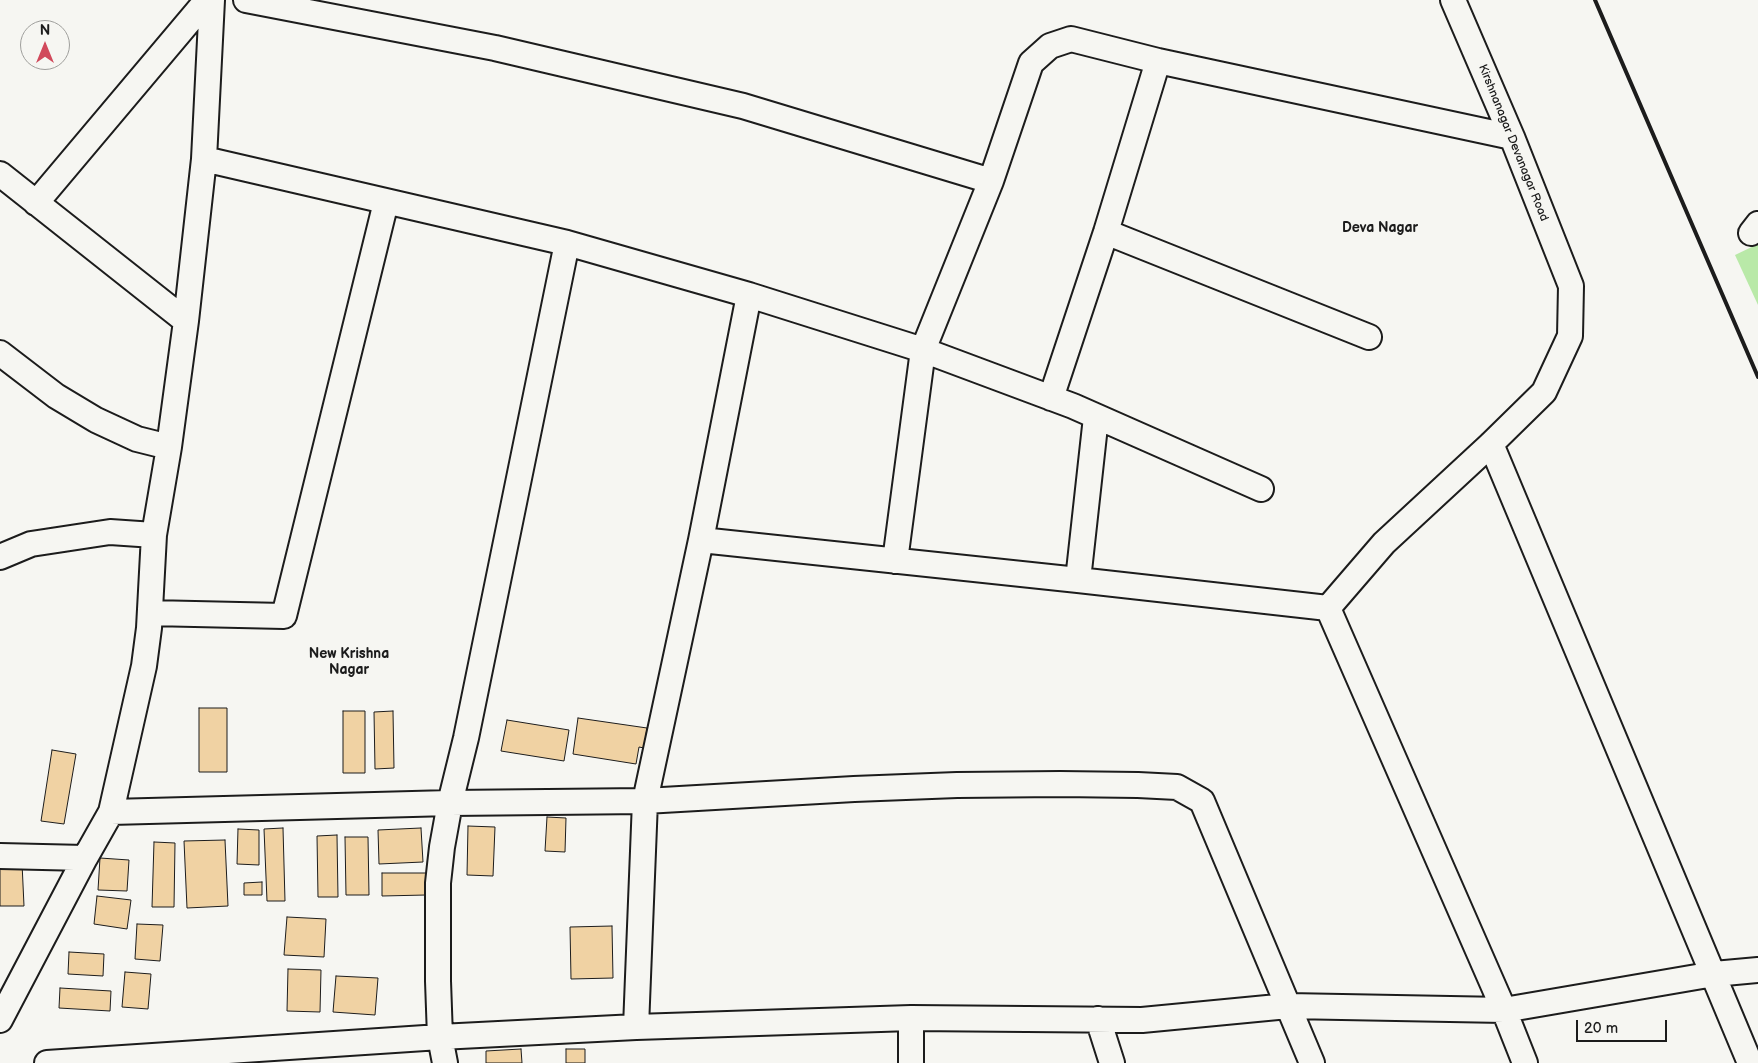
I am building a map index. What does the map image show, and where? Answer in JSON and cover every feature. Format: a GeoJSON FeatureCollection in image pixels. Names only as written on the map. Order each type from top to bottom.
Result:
{"type":"FeatureCollection","features":[{"type":"Feature","properties":{"kind":"street"},"geometry":{"type":"LineString","coordinates":[[36,202],[207,0]]}},
{"type":"Feature","properties":{"kind":"street"},"geometry":{"type":"LineString","coordinates":[[0,1020],[111,812],[144,666],[150,613],[154,535],[169,447],[186,321],[204,159],[212,0]]}},
{"type":"Feature","properties":{"kind":"street"},"geometry":{"type":"LineString","coordinates":[[246,0],[495,48],[742,106],[991,181]]}},
{"type":"Feature","properties":{"kind":"street","name":"Kirshnanagar Devanagar Road"},"geometry":{"type":"LineString","coordinates":[[1452,0],[1512,136],[1571,286],[1570,336],[1544,392],[1491,444]]}},
{"type":"Feature","properties":{"kind":"street"},"geometry":{"type":"LineString","coordinates":[[895,560],[923,350],[991,181],[1031,63],[1050,46],[1071,39],[1158,61],[1512,136]]}},
{"type":"Feature","properties":{"kind":"street"},"geometry":{"type":"LineString","coordinates":[[1051,398],[1106,232],[1158,61]]}},
{"type":"Feature","properties":{"kind":"street"},"geometry":{"type":"LineString","coordinates":[[204,159],[568,243],[749,295],[923,350],[1051,398],[1261,488]]}},
{"type":"Feature","properties":{"kind":"street"},"geometry":{"type":"LineString","coordinates":[[0,174],[186,321]]}},
{"type":"Feature","properties":{"kind":"street"},"geometry":{"type":"LineString","coordinates":[[150,613],[284,616],[386,202]]}},
{"type":"Feature","properties":{"kind":"street"},"geometry":{"type":"LineString","coordinates":[[1106,232],[1369,337]]}},
{"type":"Feature","properties":{"kind":"street"},"geometry":{"type":"LineString","coordinates":[[445,1063],[440,1038],[438,883],[450,803],[466,738],[568,243]]}},
{"type":"Feature","properties":{"kind":"street"},"geometry":{"type":"LineString","coordinates":[[636,1027],[644,801],[701,540],[749,295]]}},
{"type":"Feature","properties":{"kind":"street"},"geometry":{"type":"LineString","coordinates":[[0,353],[56,396],[96,420],[138,439],[169,447]]}},
{"type":"Feature","properties":{"kind":"street"},"geometry":{"type":"LineString","coordinates":[[1078,580],[1096,417]]}},
{"type":"Feature","properties":{"kind":"street"},"geometry":{"type":"LineString","coordinates":[[1328,608],[1384,544],[1491,444],[1750,1063]]}},
{"type":"Feature","properties":{"kind":"street"},"geometry":{"type":"LineString","coordinates":[[0,557],[31,544],[110,532],[154,535]]}},
{"type":"Feature","properties":{"kind":"street"},"geometry":{"type":"LineString","coordinates":[[701,540],[1328,608]]}},
{"type":"Feature","properties":{"kind":"street"},"geometry":{"type":"LineString","coordinates":[[1328,608],[1504,1010],[1525,1063]]}},
{"type":"Feature","properties":{"kind":"street"},"geometry":{"type":"LineString","coordinates":[[111,812],[450,803],[644,801],[956,785],[1060,784],[1177,787],[1202,801],[1312,1063]]}},
{"type":"Feature","properties":{"kind":"street"},"geometry":{"type":"LineString","coordinates":[[0,856],[85,858]]}},
{"type":"Feature","properties":{"kind":"street"},"geometry":{"type":"LineString","coordinates":[[47,1063],[636,1027],[911,1018],[1142,1020],[1288,1006],[1504,1010],[1714,974],[1758,970]]}},
{"type":"Feature","properties":{"kind":"street"},"geometry":{"type":"LineString","coordinates":[[911,1018],[911,1063]]}},
{"type":"Feature","properties":{"kind":"street"},"geometry":{"type":"LineString","coordinates":[[1098,1019],[1112,1063]]}},
{"type":"Feature","properties":{"kind":"green space"},"geometry":{"type":"Polygon","coordinates":[[[1758,244],[1758,305],[1735,255],[1758,244]]]}},
{"type":"Feature","properties":{"kind":"building"},"geometry":{"type":"Polygon","coordinates":[[[199,708],[227,708],[227,772],[199,772],[199,708]]]}},
{"type":"Feature","properties":{"kind":"building"},"geometry":{"type":"Polygon","coordinates":[[[343,711],[365,711],[365,773],[343,773],[343,711]]]}},
{"type":"Feature","properties":{"kind":"building"},"geometry":{"type":"Polygon","coordinates":[[[393,711],[394,768],[375,769],[374,712],[393,711]]]}},
{"type":"Feature","properties":{"kind":"building"},"geometry":{"type":"Polygon","coordinates":[[[578,718],[647,728],[644,748],[639,747],[636,764],[573,754],[578,718]]]}},
{"type":"Feature","properties":{"kind":"building"},"geometry":{"type":"Polygon","coordinates":[[[507,720],[569,730],[564,761],[501,751],[507,720]]]}},
{"type":"Feature","properties":{"kind":"building"},"geometry":{"type":"Polygon","coordinates":[[[52,750],[76,754],[64,824],[41,821],[52,750]]]}},
{"type":"Feature","properties":{"kind":"building"},"geometry":{"type":"Polygon","coordinates":[[[547,817],[566,818],[565,852],[545,851],[547,817]]]}},
{"type":"Feature","properties":{"kind":"building"},"geometry":{"type":"Polygon","coordinates":[[[468,826],[495,827],[493,876],[467,875],[468,826]]]}},
{"type":"Feature","properties":{"kind":"building"},"geometry":{"type":"Polygon","coordinates":[[[283,828],[285,901],[267,901],[264,829],[283,828]]]}},
{"type":"Feature","properties":{"kind":"building"},"geometry":{"type":"Polygon","coordinates":[[[421,828],[423,862],[379,864],[378,830],[421,828]]]}},
{"type":"Feature","properties":{"kind":"building"},"geometry":{"type":"Polygon","coordinates":[[[238,829],[259,830],[259,865],[237,864],[238,829]]]}},
{"type":"Feature","properties":{"kind":"building"},"geometry":{"type":"Polygon","coordinates":[[[337,835],[338,897],[318,897],[317,836],[337,835]]]}},
{"type":"Feature","properties":{"kind":"building"},"geometry":{"type":"Polygon","coordinates":[[[345,837],[368,837],[369,895],[346,895],[345,837]]]}},
{"type":"Feature","properties":{"kind":"building"},"geometry":{"type":"Polygon","coordinates":[[[225,840],[228,906],[187,908],[184,841],[225,840]]]}},
{"type":"Feature","properties":{"kind":"building"},"geometry":{"type":"Polygon","coordinates":[[[154,842],[175,843],[174,907],[152,907],[154,842]]]}},
{"type":"Feature","properties":{"kind":"building"},"geometry":{"type":"Polygon","coordinates":[[[100,858],[129,860],[127,891],[98,890],[100,858]]]}},
{"type":"Feature","properties":{"kind":"building"},"geometry":{"type":"Polygon","coordinates":[[[0,863],[22,863],[24,906],[0,906],[0,863]]]}},
{"type":"Feature","properties":{"kind":"building"},"geometry":{"type":"Polygon","coordinates":[[[382,873],[426,873],[426,895],[382,896],[382,873]]]}},
{"type":"Feature","properties":{"kind":"building"},"geometry":{"type":"Polygon","coordinates":[[[262,882],[262,895],[244,895],[244,883],[262,882]]]}},
{"type":"Feature","properties":{"kind":"building"},"geometry":{"type":"Polygon","coordinates":[[[97,896],[131,900],[127,929],[94,924],[97,896]]]}},
{"type":"Feature","properties":{"kind":"building"},"geometry":{"type":"Polygon","coordinates":[[[287,917],[326,919],[324,957],[284,955],[287,917]]]}},
{"type":"Feature","properties":{"kind":"building"},"geometry":{"type":"Polygon","coordinates":[[[137,924],[163,925],[160,961],[135,959],[137,924]]]}},
{"type":"Feature","properties":{"kind":"building"},"geometry":{"type":"Polygon","coordinates":[[[612,926],[613,978],[571,979],[570,927],[612,926]]]}},
{"type":"Feature","properties":{"kind":"building"},"geometry":{"type":"Polygon","coordinates":[[[69,952],[104,954],[103,976],[68,974],[69,952]]]}},
{"type":"Feature","properties":{"kind":"building"},"geometry":{"type":"Polygon","coordinates":[[[288,969],[321,970],[320,1012],[287,1011],[288,969]]]}},
{"type":"Feature","properties":{"kind":"building"},"geometry":{"type":"Polygon","coordinates":[[[125,972],[151,974],[148,1009],[122,1007],[125,972]]]}},
{"type":"Feature","properties":{"kind":"building"},"geometry":{"type":"Polygon","coordinates":[[[336,976],[378,978],[375,1015],[333,1012],[336,976]]]}},
{"type":"Feature","properties":{"kind":"building"},"geometry":{"type":"Polygon","coordinates":[[[60,988],[111,991],[110,1011],[59,1008],[60,988]]]}},
{"type":"Feature","properties":{"kind":"building"},"geometry":{"type":"Polygon","coordinates":[[[521,1049],[522,1063],[486,1063],[486,1051],[521,1049]]]}},
{"type":"Feature","properties":{"kind":"building"},"geometry":{"type":"Polygon","coordinates":[[[566,1049],[585,1049],[585,1063],[566,1063],[566,1049]]]}},
{"type":"Feature","properties":{"kind":"railway"},"geometry":{"type":"LineString","coordinates":[[1595,0],[1758,377]]}},
{"type":"Feature","properties":{"kind":"district","name":"Deva Nagar"},"geometry":{"type":"Point","coordinates":[1380,228]}},
{"type":"Feature","properties":{"kind":"district","name":"New Krishna Nagar"},"geometry":{"type":"Point","coordinates":[349,662]}}]}
